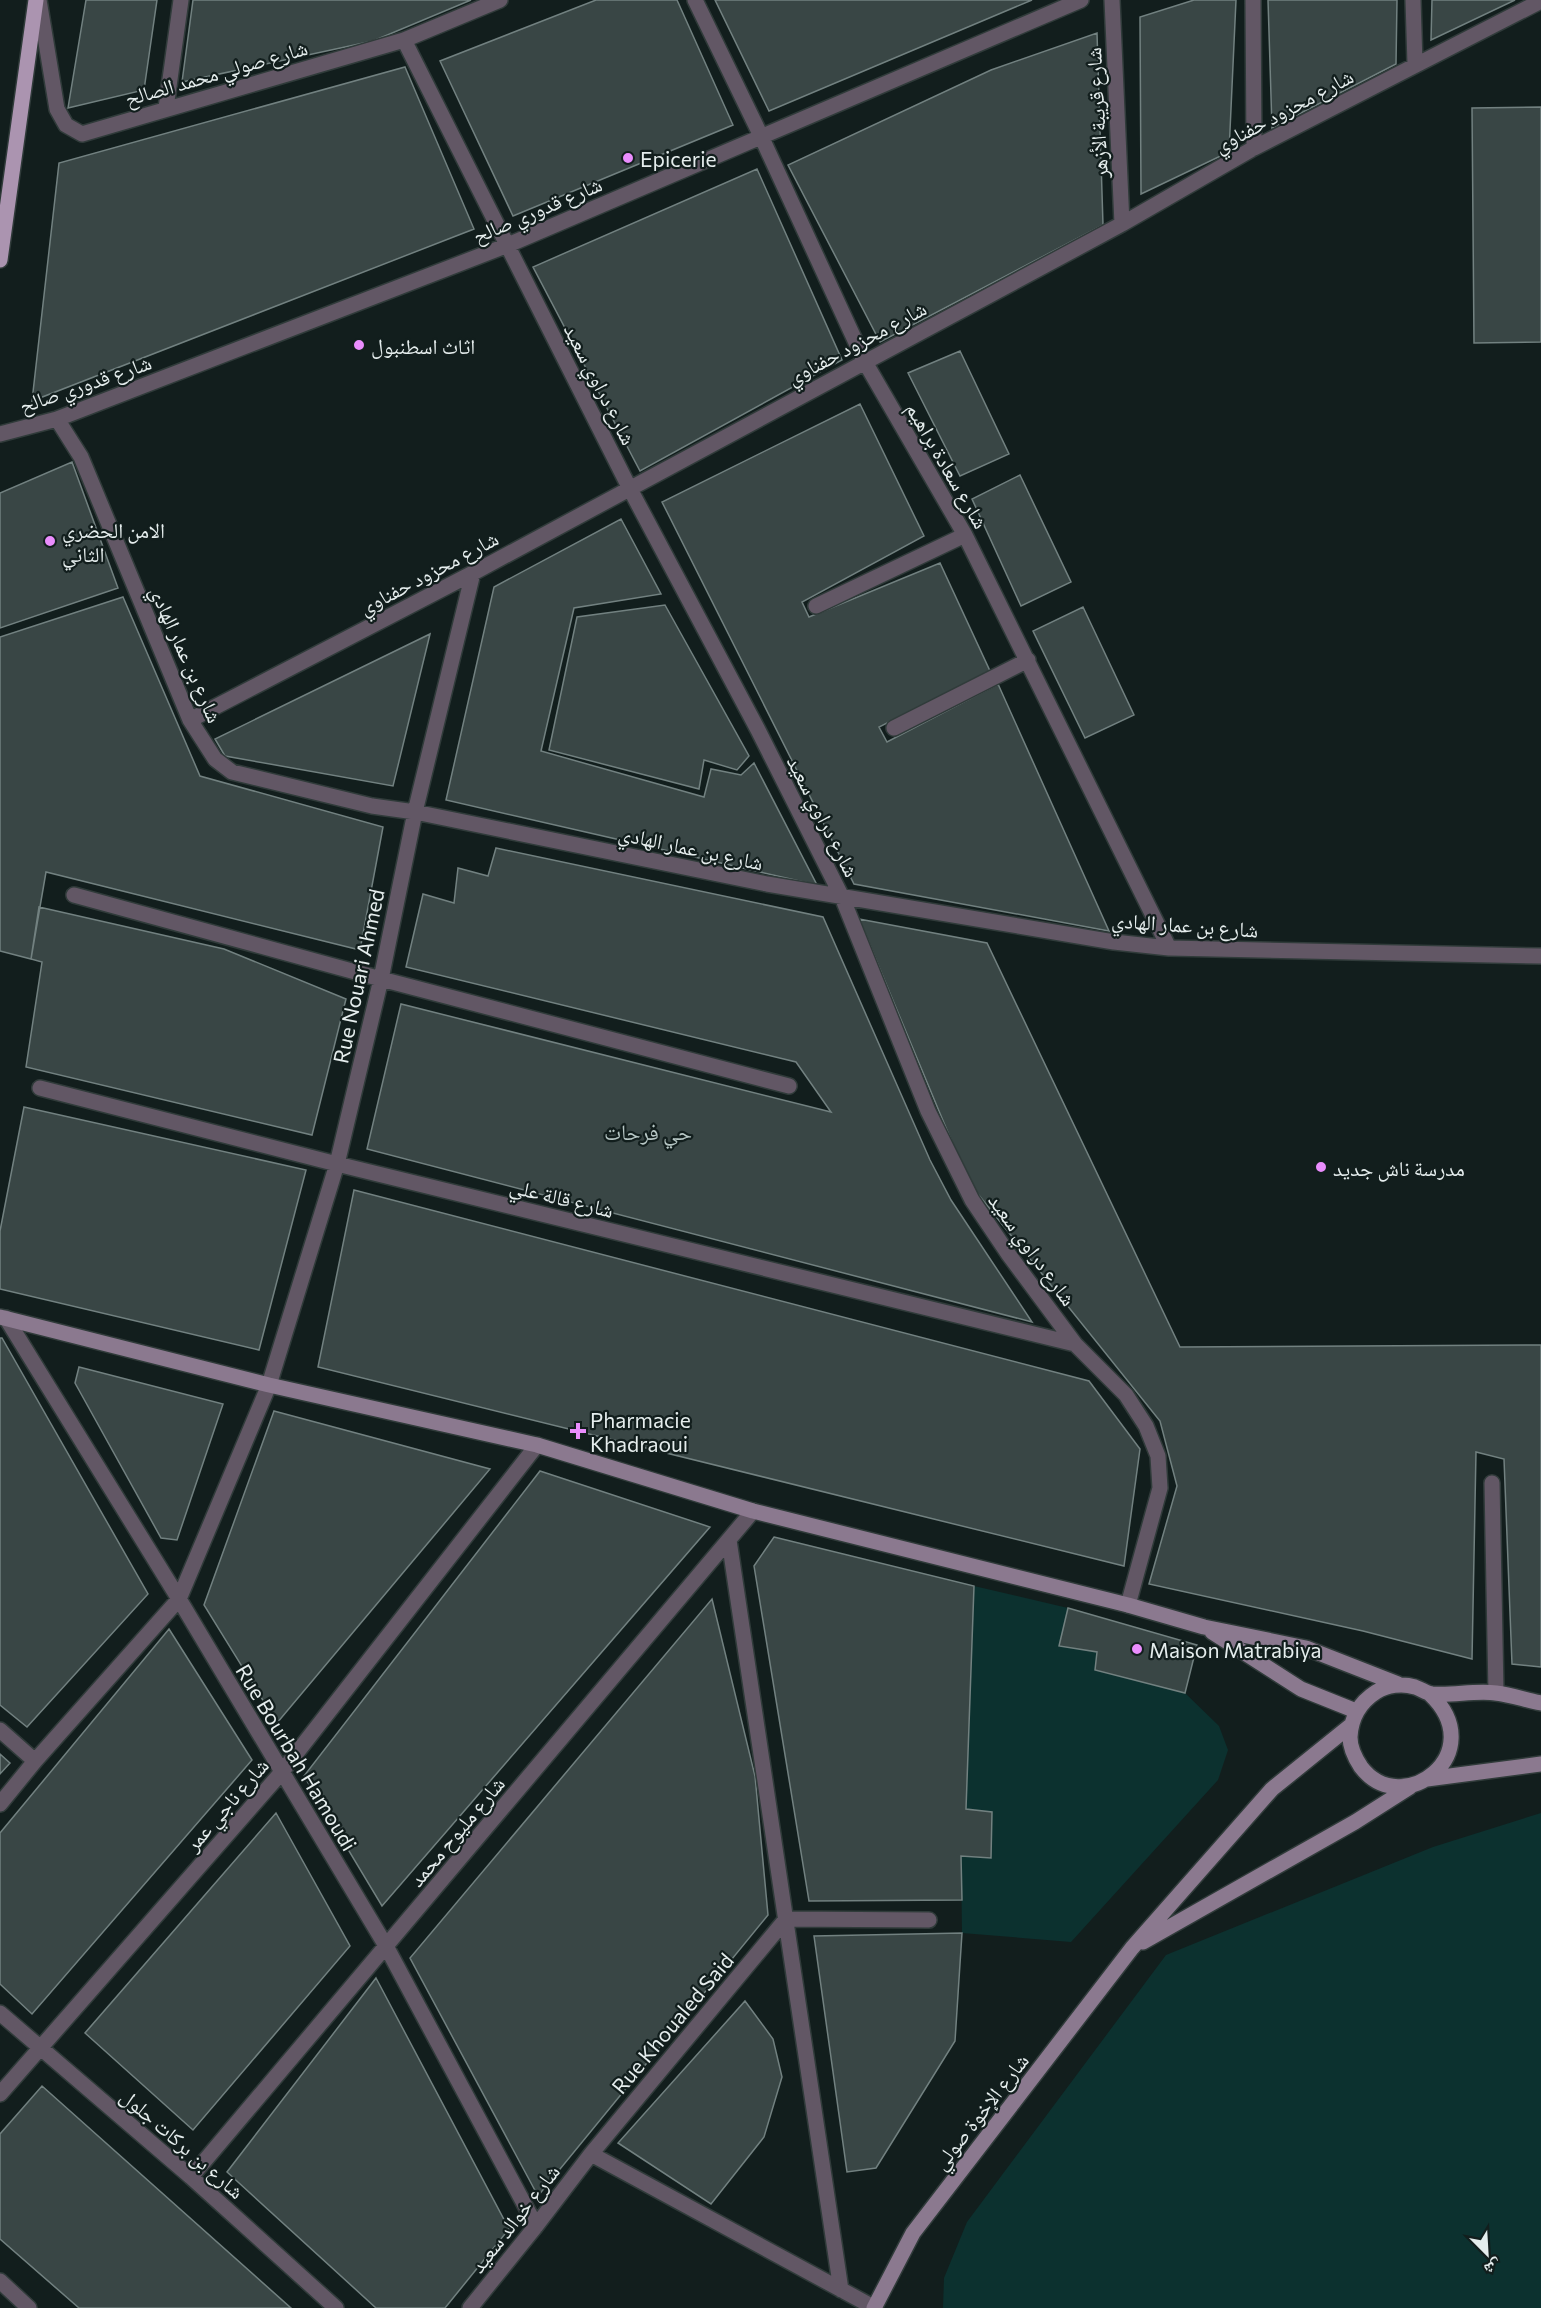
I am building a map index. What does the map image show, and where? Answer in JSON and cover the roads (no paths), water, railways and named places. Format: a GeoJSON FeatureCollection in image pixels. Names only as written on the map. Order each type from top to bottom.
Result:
{"type":"FeatureCollection","features":[{"type":"Feature","properties":{"kind":"main road"},"geometry":{"type":"LineString","coordinates":[[0,260],[37,0]]}},
{"type":"Feature","properties":{"kind":"street","name":"شارع صولي محمد الصالح"},"geometry":{"type":"LineString","coordinates":[[37,0],[57,109],[70,129],[82,134],[404,40],[500,0]]}},
{"type":"Feature","properties":{"kind":"street"},"geometry":{"type":"LineString","coordinates":[[166,108],[181,0]]}},
{"type":"Feature","properties":{"kind":"street","name":"شارع سعادة براهيم"},"geometry":{"type":"LineString","coordinates":[[695,0],[865,362],[965,535],[1169,948]]}},
{"type":"Feature","properties":{"kind":"street","name":"شارع قدوري صالح"},"geometry":{"type":"LineString","coordinates":[[0,434],[57,419],[508,244],[1081,0]]}},
{"type":"Feature","properties":{"kind":"street","name":"شارع قريبة الأزهر"},"geometry":{"type":"LineString","coordinates":[[1112,0],[1122,224]]}},
{"type":"Feature","properties":{"kind":"street"},"geometry":{"type":"LineString","coordinates":[[1252,0],[1254,148]]}},
{"type":"Feature","properties":{"kind":"street"},"geometry":{"type":"LineString","coordinates":[[1413,0],[1415,64]]}},
{"type":"Feature","properties":{"kind":"street","name":"شارع محزود حفناوي"},"geometry":{"type":"LineString","coordinates":[[190,720],[473,573],[629,487],[1122,224],[1254,148],[1541,1]]}},
{"type":"Feature","properties":{"kind":"street","name":"شارع دراوي سعيد"},"geometry":{"type":"LineString","coordinates":[[404,40],[629,487],[758,730],[842,897],[928,1111],[972,1200],[1009,1255],[1076,1344],[1096,1367],[1126,1395],[1146,1426],[1158,1456],[1160,1488],[1128,1605]]}},
{"type":"Feature","properties":{"kind":"street","name":"شارع بن عمار الهادي"},"geometry":{"type":"LineString","coordinates":[[57,419],[81,457],[190,720],[215,759],[232,772],[372,806],[415,812],[842,897],[1114,942],[1169,948],[1541,956]]}},
{"type":"Feature","properties":{"kind":"street"},"geometry":{"type":"LineString","coordinates":[[816,606],[965,535]]}},
{"type":"Feature","properties":{"kind":"street","name":"Rue Nouari Ahmed"},"geometry":{"type":"LineString","coordinates":[[269,1385],[337,1164],[381,979],[415,812],[473,573]]}},
{"type":"Feature","properties":{"kind":"street"},"geometry":{"type":"LineString","coordinates":[[894,728],[1028,660]]}},
{"type":"Feature","properties":{"kind":"street"},"geometry":{"type":"LineString","coordinates":[[74,895],[381,979],[789,1086]]}},
{"type":"Feature","properties":{"kind":"street","name":"شارع قالة علي"},"geometry":{"type":"LineString","coordinates":[[40,1088],[337,1164],[1076,1344]]}},
{"type":"Feature","properties":{"kind":"street"},"geometry":{"type":"LineString","coordinates":[[3,1318],[269,1385],[537,1445],[753,1511],[1128,1605],[1204,1627],[1306,1648],[1398,1684],[1414,1686],[1430,1694],[1443,1705],[1450,1720],[1452,1737],[1449,1754],[1440,1768],[1427,1779]]}},
{"type":"Feature","properties":{"kind":"street","name":"Rue Bourbah Hamoudi"},"geometry":{"type":"LineString","coordinates":[[3,1318],[179,1599],[386,1946],[536,2226]]}},
{"type":"Feature","properties":{"kind":"street"},"geometry":{"type":"LineString","coordinates":[[0,1804],[35,1761],[179,1599],[269,1385]]}},
{"type":"Feature","properties":{"kind":"street","name":"شارع ناجي عمر"},"geometry":{"type":"LineString","coordinates":[[0,2094],[281,1773],[537,1445]]}},
{"type":"Feature","properties":{"kind":"street"},"geometry":{"type":"LineString","coordinates":[[1492,1483],[1496,1693]]}},
{"type":"Feature","properties":{"kind":"street","name":"شارع مليوح محمد"},"geometry":{"type":"LineString","coordinates":[[191,2177],[753,1511]]}},
{"type":"Feature","properties":{"kind":"street"},"geometry":{"type":"LineString","coordinates":[[729,1540],[841,2290]]}},
{"type":"Feature","properties":{"kind":"street"},"geometry":{"type":"LineString","coordinates":[[1204,1627],[1301,1689],[1356,1711]]}},
{"type":"Feature","properties":{"kind":"street"},"geometry":{"type":"LineString","coordinates":[[1398,1684],[1381,1688],[1367,1697],[1356,1711],[1350,1726],[1350,1743],[1355,1759],[1365,1772],[1379,1782],[1395,1786],[1412,1785]]}},
{"type":"Feature","properties":{"kind":"street"},"geometry":{"type":"LineString","coordinates":[[1430,1694],[1496,1693],[1541,1703]]}},
{"type":"Feature","properties":{"kind":"street","name":"شارع الإخوة صولي"},"geometry":{"type":"LineString","coordinates":[[874,2308],[913,2233],[1132,1948],[1272,1789],[1350,1726]]}},
{"type":"Feature","properties":{"kind":"street"},"geometry":{"type":"LineString","coordinates":[[0,1730],[35,1761]]}},
{"type":"Feature","properties":{"kind":"street"},"geometry":{"type":"LineString","coordinates":[[1132,1948],[1355,1822],[1412,1785],[1427,1779],[1541,1764]]}},
{"type":"Feature","properties":{"kind":"street"},"geometry":{"type":"LineString","coordinates":[[786,1919],[929,1920]]}},
{"type":"Feature","properties":{"kind":"street","name":"Rue Khoualed Said"},"geometry":{"type":"LineString","coordinates":[[591,2154],[786,1919]]}},
{"type":"Feature","properties":{"kind":"street","name":"شارع بن بركات جلول"},"geometry":{"type":"LineString","coordinates":[[0,2013],[191,2177],[336,2308]]}},
{"type":"Feature","properties":{"kind":"street"},"geometry":{"type":"LineString","coordinates":[[591,2154],[874,2308]]}},
{"type":"Feature","properties":{"kind":"street","name":"شارع خوالد سعيد"},"geometry":{"type":"LineString","coordinates":[[470,2308],[591,2154]]}},
{"type":"Feature","properties":{"kind":"street"},"geometry":{"type":"LineString","coordinates":[[0,2281],[29,2308]]}},
{"type":"Feature","properties":{"kind":"place","name":"Epicerie"},"geometry":{"type":"Point","coordinates":[628,158]}},
{"type":"Feature","properties":{"kind":"place","name":"اثاث اسطنبول"},"geometry":{"type":"Point","coordinates":[359,345]}},
{"type":"Feature","properties":{"kind":"place","name":"الامن الحضري الثاني"},"geometry":{"type":"Point","coordinates":[50,541]}},
{"type":"Feature","properties":{"kind":"place","name":"مدرسة ناش جديد"},"geometry":{"type":"Point","coordinates":[1321,1167]}},
{"type":"Feature","properties":{"kind":"place","name":"Pharmacie Khadraoui"},"geometry":{"type":"Point","coordinates":[578,1431]}},
{"type":"Feature","properties":{"kind":"place","name":"Maison Matrabiya"},"geometry":{"type":"Point","coordinates":[1137,1649]}},
{"type":"Feature","properties":{"kind":"district","name":"حي فرحات"},"geometry":{"type":"Point","coordinates":[648,1131]}}]}
